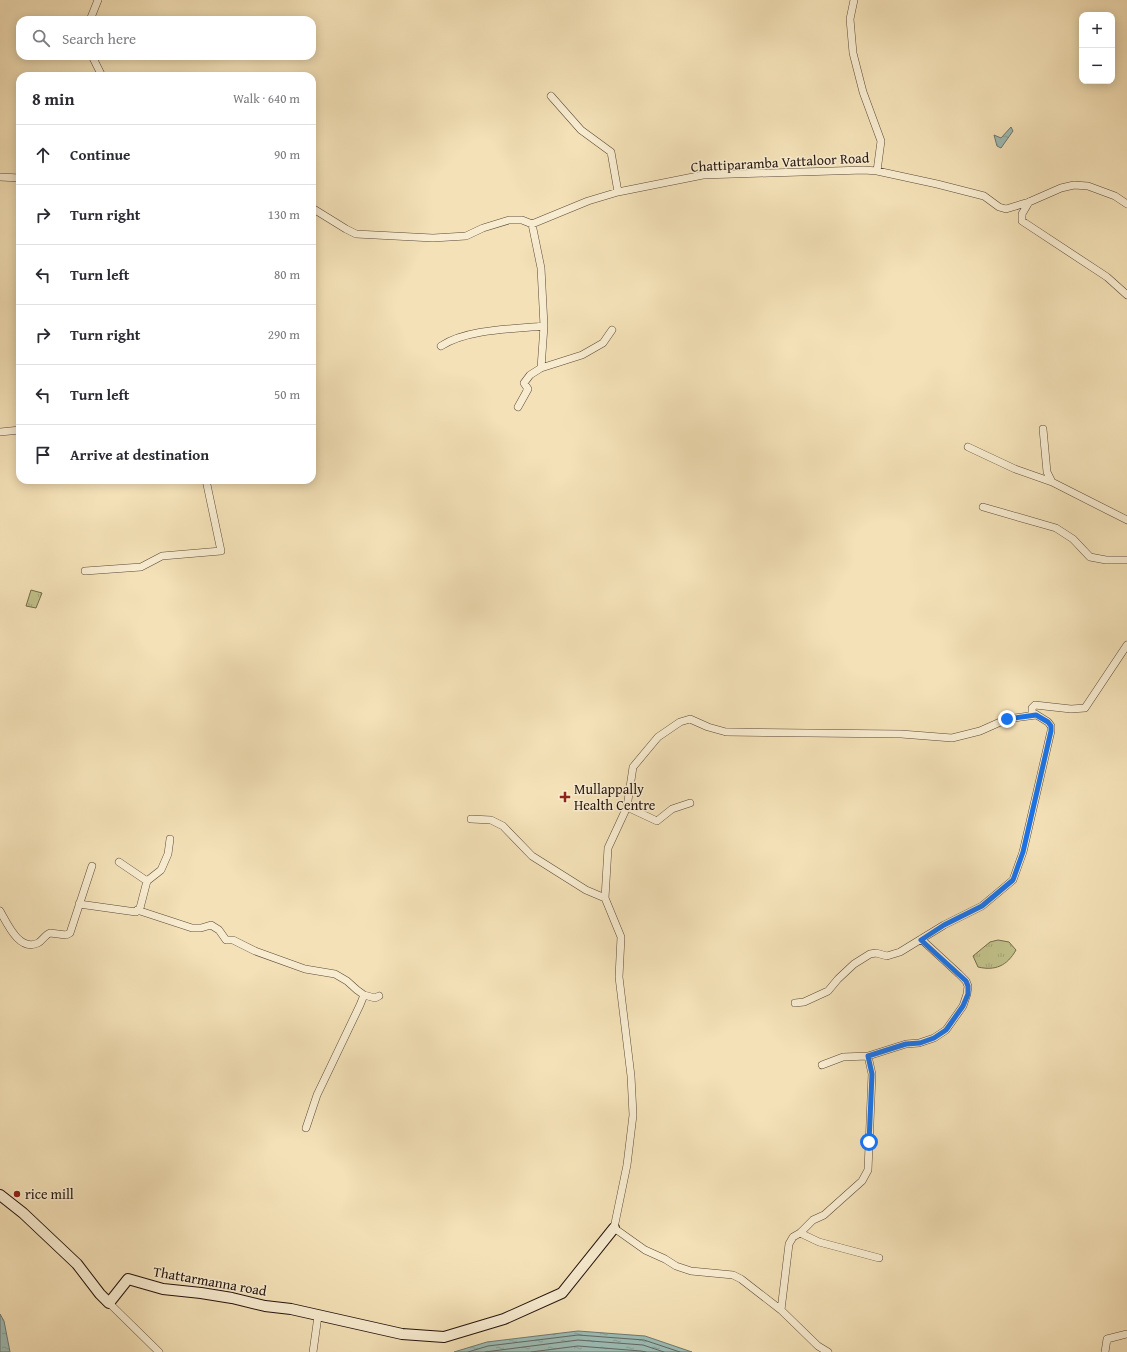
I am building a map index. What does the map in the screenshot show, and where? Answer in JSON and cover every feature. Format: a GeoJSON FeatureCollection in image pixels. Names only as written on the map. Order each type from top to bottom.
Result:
{"type":"FeatureCollection","features":[{"type":"Feature","properties":{"kind":"street"},"geometry":{"type":"LineString","coordinates":[[92,16],[98,0]]}},
{"type":"Feature","properties":{"kind":"street"},"geometry":{"type":"LineString","coordinates":[[854,0],[850,19],[853,54],[863,92],[881,141],[877,171]]}},
{"type":"Feature","properties":{"kind":"street"},"geometry":{"type":"LineString","coordinates":[[94,60],[100,72]]}},
{"type":"Feature","properties":{"kind":"street"},"geometry":{"type":"LineString","coordinates":[[551,96],[581,130],[611,152],[618,192]]}},
{"type":"Feature","properties":{"kind":"street","name":"Chattiparamba Vattaloor Road"},"geometry":{"type":"LineString","coordinates":[[532,224],[588,201],[618,192],[703,176],[877,171],[984,196],[1000,207],[1006,208],[1029,202],[1061,188],[1074,185],[1088,186],[1114,196],[1127,204]]}},
{"type":"Feature","properties":{"kind":"street"},"geometry":{"type":"LineString","coordinates":[[0,178],[16,178]]}},
{"type":"Feature","properties":{"kind":"street"},"geometry":{"type":"LineString","coordinates":[[1029,202],[1022,214],[1022,221],[1106,277],[1127,295]]}},
{"type":"Feature","properties":{"kind":"street"},"geometry":{"type":"LineString","coordinates":[[316,210],[356,234],[370,235],[433,238],[466,236],[483,228],[509,220],[522,220],[532,224],[541,268],[544,326],[541,368]]}},
{"type":"Feature","properties":{"kind":"street"},"geometry":{"type":"LineString","coordinates":[[441,346],[450,340],[466,335],[544,326]]}},
{"type":"Feature","properties":{"kind":"street"},"geometry":{"type":"LineString","coordinates":[[518,407],[528,389],[524,383],[530,375],[541,368],[582,355],[603,343],[612,330]]}},
{"type":"Feature","properties":{"kind":"street"},"geometry":{"type":"LineString","coordinates":[[1043,429],[1046,472],[1052,482]]}},
{"type":"Feature","properties":{"kind":"street"},"geometry":{"type":"LineString","coordinates":[[0,432],[16,430]]}},
{"type":"Feature","properties":{"kind":"street"},"geometry":{"type":"LineString","coordinates":[[968,447],[1015,469],[1052,482],[1127,520]]}},
{"type":"Feature","properties":{"kind":"street"},"geometry":{"type":"LineString","coordinates":[[85,571],[140,567],[162,556],[221,551],[207,484]]}},
{"type":"Feature","properties":{"kind":"street"},"geometry":{"type":"LineString","coordinates":[[983,507],[1056,528],[1073,539],[1090,556],[1106,560],[1127,560]]}},
{"type":"Feature","properties":{"kind":"street"},"geometry":{"type":"LineString","coordinates":[[795,1004],[804,1002],[828,991],[854,964],[870,954],[876,953],[887,956],[900,952],[944,925],[982,906],[1013,880],[1023,852],[1051,731],[1051,726],[1048,722],[1032,712],[1032,708],[1035,705],[1071,709],[1085,708],[1127,645]]}},
{"type":"Feature","properties":{"kind":"street"},"geometry":{"type":"LineString","coordinates":[[828,1352],[818,1346],[781,1310],[742,1279],[733,1274],[691,1271],[676,1266],[664,1258],[645,1250],[614,1228],[627,1165],[633,1115],[631,1076],[619,977],[621,936],[605,898],[608,848],[627,807],[633,767],[658,737],[680,722],[690,719],[708,727],[726,732],[901,734],[952,738],[980,731],[1007,719],[1036,715]]}},
{"type":"Feature","properties":{"kind":"street"},"geometry":{"type":"LineString","coordinates":[[627,807],[657,820],[672,810],[690,803]]}},
{"type":"Feature","properties":{"kind":"street"},"geometry":{"type":"LineString","coordinates":[[471,819],[491,820],[503,826],[532,856],[586,890],[605,898]]}},
{"type":"Feature","properties":{"kind":"street"},"geometry":{"type":"LineString","coordinates":[[79,904],[136,912],[140,908],[147,881],[160,870],[168,854],[170,840]]}},
{"type":"Feature","properties":{"kind":"street"},"geometry":{"type":"LineString","coordinates":[[119,862],[147,881]]}},
{"type":"Feature","properties":{"kind":"street"},"geometry":{"type":"LineString","coordinates":[[0,911],[11,931],[19,940],[29,945],[39,942],[50,933],[54,932],[66,935],[70,933],[92,866]]}},
{"type":"Feature","properties":{"kind":"street"},"geometry":{"type":"LineString","coordinates":[[137,910],[192,928],[201,928],[211,925],[219,930],[226,940],[233,940],[255,951],[265,953],[305,968],[335,974],[347,981],[364,995],[375,998],[379,996]]}},
{"type":"Feature","properties":{"kind":"street"},"geometry":{"type":"LineString","coordinates":[[822,1064],[843,1057],[868,1056],[906,1044],[920,1043],[934,1038],[946,1030],[963,1006],[968,994],[968,986],[966,981],[921,940]]}},
{"type":"Feature","properties":{"kind":"street"},"geometry":{"type":"LineString","coordinates":[[306,1128],[317,1095],[364,995]]}},
{"type":"Feature","properties":{"kind":"street"},"geometry":{"type":"LineString","coordinates":[[781,1310],[789,1244],[793,1238],[813,1220],[824,1215],[862,1181],[868,1170],[872,1074],[868,1056]]}},
{"type":"Feature","properties":{"kind":"street"},"geometry":{"type":"LineString","coordinates":[[0,1195],[23,1213],[77,1264],[100,1294],[159,1352]]}},
{"type":"Feature","properties":{"kind":"street","name":"Thattarmanna road"},"geometry":{"type":"LineString","coordinates":[[109,1302],[128,1279],[163,1290],[201,1293],[232,1298],[265,1306],[290,1309],[402,1334],[444,1338],[504,1319],[562,1293],[614,1228]]}},
{"type":"Feature","properties":{"kind":"street"},"geometry":{"type":"LineString","coordinates":[[800,1233],[819,1242],[879,1258]]}},
{"type":"Feature","properties":{"kind":"street"},"geometry":{"type":"LineString","coordinates":[[313,1352],[318,1316]]}},
{"type":"Feature","properties":{"kind":"street"},"geometry":{"type":"LineString","coordinates":[[1105,1352],[1107,1339],[1127,1334]]}},
{"type":"Feature","properties":{"kind":"green space"},"geometry":{"type":"Polygon","coordinates":[[[31,590],[42,593],[36,608],[26,606],[31,590]]]}},
{"type":"Feature","properties":{"kind":"green space"},"geometry":{"type":"Polygon","coordinates":[[[998,940],[1009,942],[1016,950],[1009,960],[995,968],[978,967],[973,956],[990,942],[998,940]]]}},
{"type":"Feature","properties":{"kind":"water"},"geometry":{"type":"Polygon","coordinates":[[[1011,127],[1013,131],[1001,148],[997,146],[994,135],[1001,138],[1011,127]]]}},
{"type":"Feature","properties":{"kind":"water"},"geometry":{"type":"Polygon","coordinates":[[[0,1314],[4,1321],[10,1352],[0,1352],[0,1314]]]}},
{"type":"Feature","properties":{"kind":"water"},"geometry":{"type":"Polygon","coordinates":[[[578,1331],[645,1336],[692,1352],[454,1352],[487,1342],[578,1331]]]}},
{"type":"Feature","properties":{"kind":"place","name":"Mullappally Health Centre"},"geometry":{"type":"Point","coordinates":[565,797]}},
{"type":"Feature","properties":{"kind":"place","name":"rice mill"},"geometry":{"type":"Point","coordinates":[17,1194]}},
{"type":"Feature","properties":{"kind":"route"},"geometry":{"type":"LineString","coordinates":[[869,1142],[872,1074],[868,1056],[906,1044],[920,1043],[934,1038],[946,1030],[963,1006],[968,994],[968,986],[966,981],[921,940],[944,925],[982,906],[1013,880],[1023,852],[1051,726],[1048,722],[1036,715],[1007,719]]}}]}
